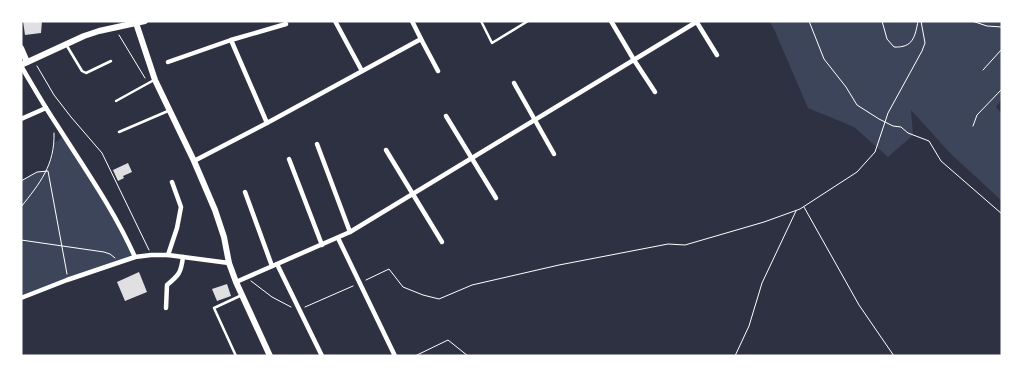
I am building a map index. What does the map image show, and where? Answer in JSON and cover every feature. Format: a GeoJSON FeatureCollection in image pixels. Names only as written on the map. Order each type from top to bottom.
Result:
{"type":"FeatureCollection","features":[{"type":"Feature","properties":{"kind":"main road"},"geometry":{"type":"LineString","coordinates":[[21,48],[26,63],[66,43],[92,33],[145,21]]}},
{"type":"Feature","properties":{"kind":"main road"},"geometry":{"type":"LineString","coordinates":[[136,23],[155,80],[194,160],[215,210],[236,282],[270,356]]}},
{"type":"Feature","properties":{"kind":"street"},"geometry":{"type":"LineString","coordinates":[[336,21],[362,71]]}},
{"type":"Feature","properties":{"kind":"street"},"geometry":{"type":"LineString","coordinates":[[412,21],[438,71]]}},
{"type":"Feature","properties":{"kind":"street"},"geometry":{"type":"LineString","coordinates":[[611,21],[655,92]]}},
{"type":"Feature","properties":{"kind":"street"},"geometry":{"type":"LineString","coordinates":[[236,282],[350,232],[697,21],[717,55]]}},
{"type":"Feature","properties":{"kind":"street"},"geometry":{"type":"LineString","coordinates":[[168,62],[231,40],[286,24]]}},
{"type":"Feature","properties":{"kind":"street"},"geometry":{"type":"LineString","coordinates":[[194,160],[268,123],[422,39]]}},
{"type":"Feature","properties":{"kind":"street"},"geometry":{"type":"LineString","coordinates":[[231,40],[268,123]]}},
{"type":"Feature","properties":{"kind":"street"},"geometry":{"type":"LineString","coordinates":[[26,63],[46,108],[97,186],[124,232],[135,257]]}},
{"type":"Feature","properties":{"kind":"street"},"geometry":{"type":"LineString","coordinates":[[514,82],[554,154]]}},
{"type":"Feature","properties":{"kind":"street"},"geometry":{"type":"LineString","coordinates":[[21,119],[46,108]]}},
{"type":"Feature","properties":{"kind":"street"},"geometry":{"type":"LineString","coordinates":[[446,116],[496,198]]}},
{"type":"Feature","properties":{"kind":"street"},"geometry":{"type":"LineString","coordinates":[[317,144],[350,232]]}},
{"type":"Feature","properties":{"kind":"street"},"geometry":{"type":"LineString","coordinates":[[386,150],[442,242]]}},
{"type":"Feature","properties":{"kind":"street"},"geometry":{"type":"LineString","coordinates":[[290,159],[322,245]]}},
{"type":"Feature","properties":{"kind":"street"},"geometry":{"type":"LineString","coordinates":[[168,255],[181,208],[172,182]]}},
{"type":"Feature","properties":{"kind":"street"},"geometry":{"type":"LineString","coordinates":[[245,192],[274,265],[299,309],[322,356]]}},
{"type":"Feature","properties":{"kind":"street"},"geometry":{"type":"LineString","coordinates":[[338,238],[395,356]]}},
{"type":"Feature","properties":{"kind":"street"},"geometry":{"type":"LineString","coordinates":[[21,298],[135,257],[168,255],[229,263]]}},
{"type":"Feature","properties":{"kind":"street"},"geometry":{"type":"LineString","coordinates":[[166,308],[167,286],[178,276],[183,257]]}},
{"type":"Feature","properties":{"kind":"lane"},"geometry":{"type":"LineString","coordinates":[[480,21],[492,43],[528,21]]}},
{"type":"Feature","properties":{"kind":"lane"},"geometry":{"type":"LineString","coordinates":[[66,43],[82,71],[86,72],[111,62]]}},
{"type":"Feature","properties":{"kind":"lane"},"geometry":{"type":"LineString","coordinates":[[116,101],[155,80]]}},
{"type":"Feature","properties":{"kind":"lane"},"geometry":{"type":"LineString","coordinates":[[119,132],[169,111]]}},
{"type":"Feature","properties":{"kind":"lane"},"geometry":{"type":"LineString","coordinates":[[236,356],[214,308],[242,295]]}},
{"type":"Feature","properties":{"kind":"path"},"geometry":{"type":"LineString","coordinates":[[809,21],[824,59],[846,87],[857,105],[885,122],[901,127],[908,133],[929,141],[941,161],[1002,214]]}},
{"type":"Feature","properties":{"kind":"path"},"geometry":{"type":"LineString","coordinates":[[882,21],[889,43],[894,48],[898,48],[911,43],[917,33],[919,21]]}},
{"type":"Feature","properties":{"kind":"path"},"geometry":{"type":"LineString","coordinates":[[247,277],[272,297],[299,309],[389,269],[403,287],[422,295],[439,299],[472,285],[559,265],[668,244],[685,245],[764,222],[804,207],[857,172],[875,152],[895,99],[925,43],[919,21]]}},
{"type":"Feature","properties":{"kind":"path"},"geometry":{"type":"LineString","coordinates":[[972,21],[987,26],[1002,27]]}},
{"type":"Feature","properties":{"kind":"path"},"geometry":{"type":"LineString","coordinates":[[114,27],[148,83]]}},
{"type":"Feature","properties":{"kind":"path"},"geometry":{"type":"LineString","coordinates":[[983,70],[1002,49]]}},
{"type":"Feature","properties":{"kind":"path"},"geometry":{"type":"LineString","coordinates":[[26,63],[106,159],[151,255]]}},
{"type":"Feature","properties":{"kind":"path"},"geometry":{"type":"LineString","coordinates":[[972,126],[978,115],[1002,89]]}},
{"type":"Feature","properties":{"kind":"path"},"geometry":{"type":"LineString","coordinates":[[21,207],[47,170],[53,156],[56,125]]}},
{"type":"Feature","properties":{"kind":"path"},"geometry":{"type":"LineString","coordinates":[[21,181],[37,172],[47,170]]}},
{"type":"Feature","properties":{"kind":"path"},"geometry":{"type":"LineString","coordinates":[[47,170],[63,246],[67,280]]}},
{"type":"Feature","properties":{"kind":"path"},"geometry":{"type":"LineString","coordinates":[[804,207],[859,305],[894,356]]}},
{"type":"Feature","properties":{"kind":"path"},"geometry":{"type":"LineString","coordinates":[[735,356],[749,326],[762,282],[796,210]]}},
{"type":"Feature","properties":{"kind":"path"},"geometry":{"type":"LineString","coordinates":[[21,240],[110,254],[114,256],[116,263]]}},
{"type":"Feature","properties":{"kind":"path"},"geometry":{"type":"LineString","coordinates":[[415,356],[448,340],[467,353],[468,356]]}},
{"type":"Feature","properties":{"kind":"shaded area"},"geometry":{"type":"Polygon","coordinates":[[[769,21],[1002,21],[1002,99],[996,107],[1002,114],[1002,201],[950,153],[911,110],[913,135],[888,157],[854,127],[808,108],[769,21]]]}},
{"type":"Feature","properties":{"kind":"shaded area"},"geometry":{"type":"Polygon","coordinates":[[[64,136],[97,185],[135,257],[21,298],[21,181],[37,172],[47,170],[53,156],[54,143],[64,136]]]}},
{"type":"Feature","properties":{"kind":"building"},"geometry":{"type":"Polygon","coordinates":[[[23,21],[42,21],[41,33],[25,35],[23,21]]]}},
{"type":"Feature","properties":{"kind":"building"},"geometry":{"type":"Polygon","coordinates":[[[128,163],[132,172],[123,176],[124,178],[118,181],[113,170],[128,163]]]}},
{"type":"Feature","properties":{"kind":"building"},"geometry":{"type":"Polygon","coordinates":[[[139,272],[147,292],[125,301],[117,282],[139,272]]]}},
{"type":"Feature","properties":{"kind":"building"},"geometry":{"type":"Polygon","coordinates":[[[227,284],[231,296],[217,301],[212,289],[227,284]]]}}]}
